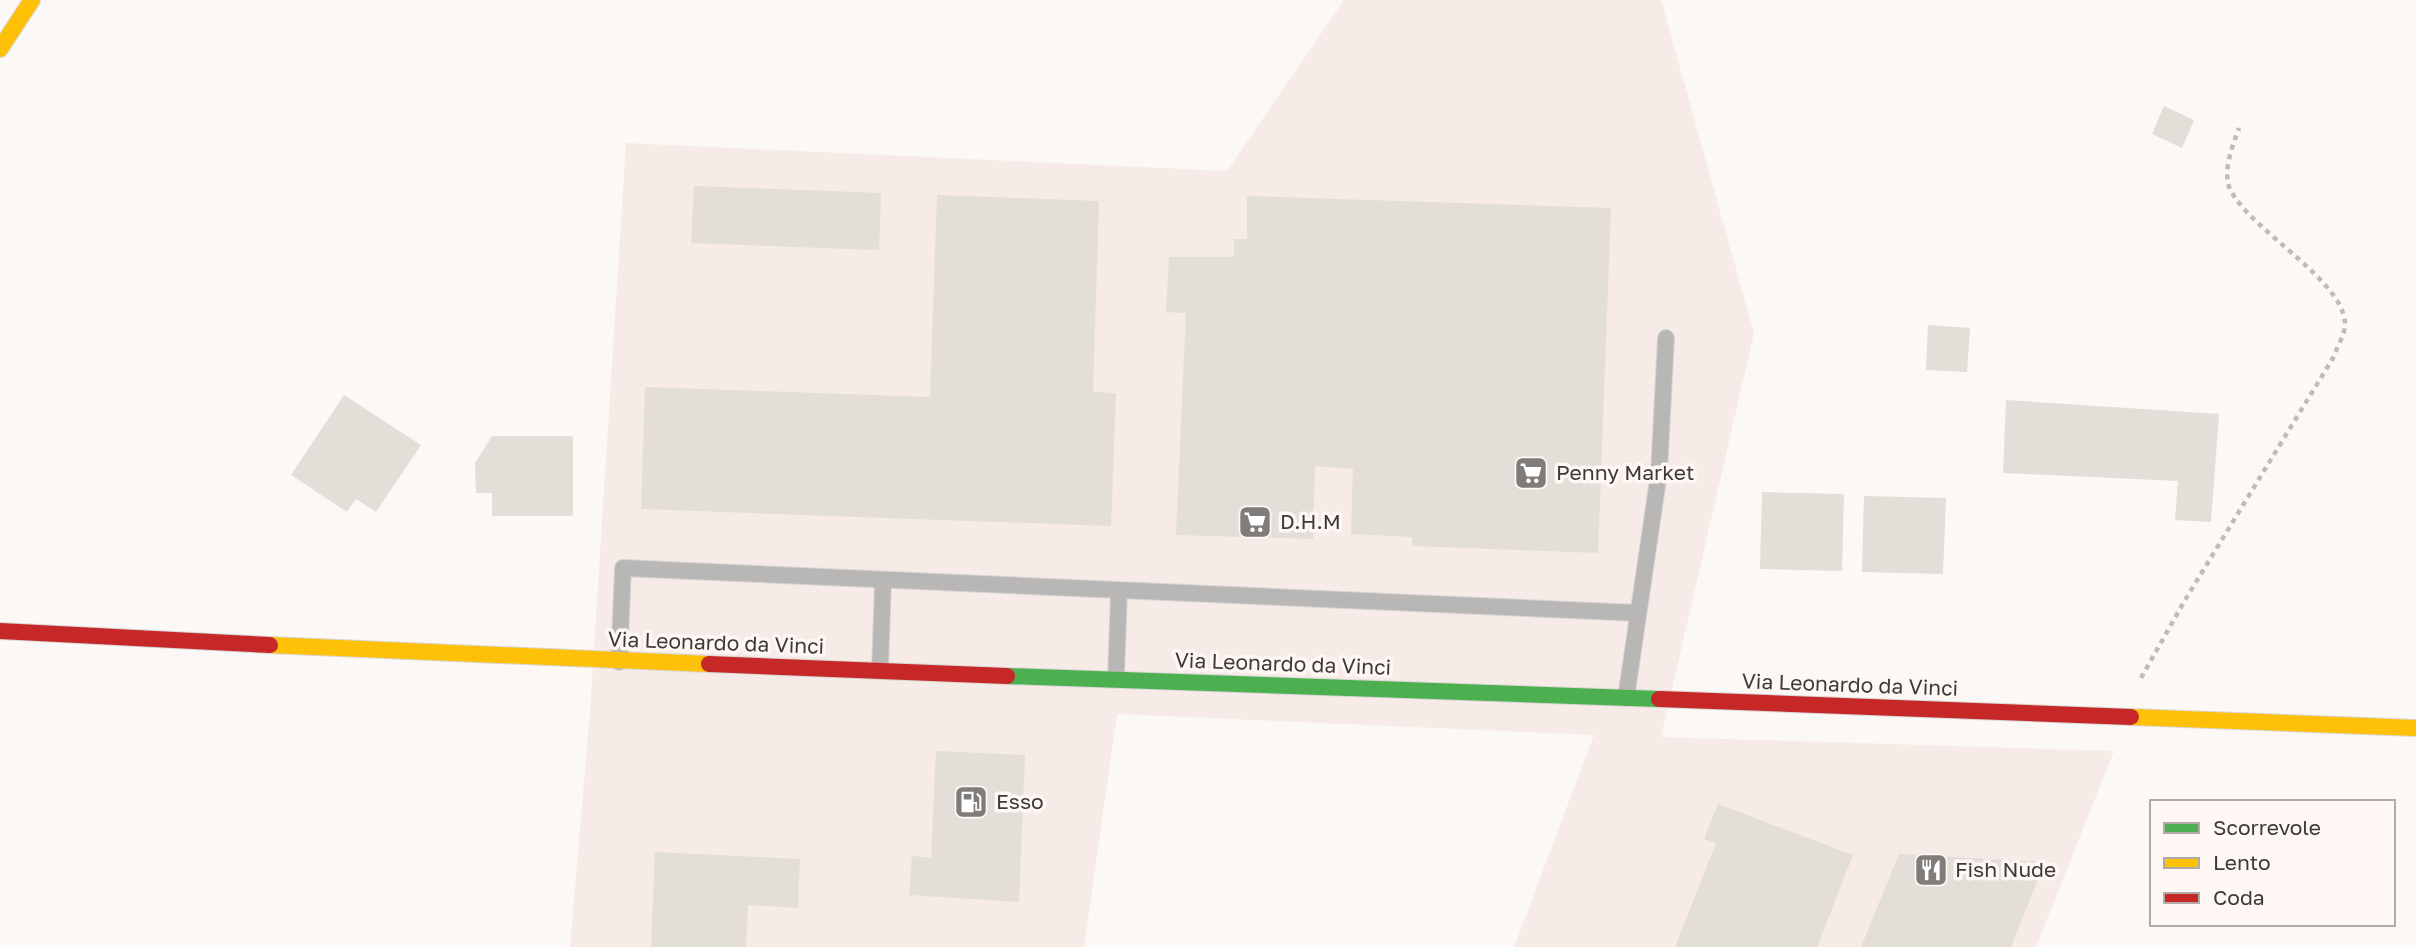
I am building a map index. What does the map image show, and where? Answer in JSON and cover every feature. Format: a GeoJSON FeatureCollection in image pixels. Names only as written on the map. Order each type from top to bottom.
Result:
{"type":"FeatureCollection","features":[{"type":"Feature","properties":{"kind":"main road"},"geometry":{"type":"LineString","coordinates":[[0,48],[32,0]]}},
{"type":"Feature","properties":{"kind":"main road","name":"Via Leonardo da Vinci"},"geometry":{"type":"LineString","coordinates":[[0,631],[619,662],[880,669],[2416,728]]}},
{"type":"Feature","properties":{"kind":"lane"},"geometry":{"type":"LineString","coordinates":[[1626,698],[1659,473],[1666,338]]}},
{"type":"Feature","properties":{"kind":"lane"},"geometry":{"type":"LineString","coordinates":[[619,662],[623,568],[1638,613]]}},
{"type":"Feature","properties":{"kind":"lane"},"geometry":{"type":"LineString","coordinates":[[880,669],[883,581]]}},
{"type":"Feature","properties":{"kind":"lane"},"geometry":{"type":"LineString","coordinates":[[1116,678],[1119,592]]}},
{"type":"Feature","properties":{"kind":"path"},"geometry":{"type":"LineString","coordinates":[[2119,716],[2185,600],[2333,358],[2346,324],[2336,297],[2261,225],[2230,189],[2229,159],[2239,128]]}},
{"type":"Feature","properties":{"kind":"shaded area"},"geometry":{"type":"Polygon","coordinates":[[[1344,0],[1661,0],[1754,333],[1661,737],[2114,751],[2036,947],[1514,947],[1594,735],[1117,714],[1084,947],[570,947],[590,712],[626,143],[1227,171],[1344,0]]]}},
{"type":"Feature","properties":{"kind":"building"},"geometry":{"type":"Polygon","coordinates":[[[2164,106],[2194,120],[2182,148],[2152,134],[2164,106]]]}},
{"type":"Feature","properties":{"kind":"building"},"geometry":{"type":"Polygon","coordinates":[[[694,186],[881,193],[879,250],[691,243],[694,186]]]}},
{"type":"Feature","properties":{"kind":"building"},"geometry":{"type":"Polygon","coordinates":[[[937,195],[1099,201],[1093,392],[1116,393],[1111,526],[641,509],[645,387],[930,397],[937,195]]]}},
{"type":"Feature","properties":{"kind":"building"},"geometry":{"type":"Polygon","coordinates":[[[1247,196],[1611,208],[1598,553],[1412,546],[1412,537],[1351,534],[1353,469],[1315,466],[1313,539],[1176,535],[1186,313],[1166,312],[1169,257],[1234,257],[1234,239],[1247,239],[1247,196]]]}},
{"type":"Feature","properties":{"kind":"building"},"geometry":{"type":"Polygon","coordinates":[[[1928,325],[1970,328],[1967,372],[1926,370],[1928,325]]]}},
{"type":"Feature","properties":{"kind":"building"},"geometry":{"type":"Polygon","coordinates":[[[344,395],[421,445],[376,512],[356,499],[347,512],[291,475],[344,395]]]}},
{"type":"Feature","properties":{"kind":"building"},"geometry":{"type":"Polygon","coordinates":[[[2006,400],[2219,414],[2211,522],[2175,520],[2178,481],[2003,473],[2006,400]]]}},
{"type":"Feature","properties":{"kind":"building"},"geometry":{"type":"Polygon","coordinates":[[[492,436],[573,436],[573,516],[492,516],[492,493],[476,493],[475,463],[492,436]]]}},
{"type":"Feature","properties":{"kind":"building"},"geometry":{"type":"Polygon","coordinates":[[[1762,492],[1844,494],[1842,571],[1760,569],[1762,492]]]}},
{"type":"Feature","properties":{"kind":"building"},"geometry":{"type":"Polygon","coordinates":[[[1864,496],[1946,498],[1943,574],[1862,572],[1864,496]]]}},
{"type":"Feature","properties":{"kind":"building"},"geometry":{"type":"Polygon","coordinates":[[[936,751],[1025,755],[1019,902],[909,895],[912,856],[931,858],[936,751]]]}},
{"type":"Feature","properties":{"kind":"building"},"geometry":{"type":"Polygon","coordinates":[[[1718,804],[1853,855],[1817,947],[1675,947],[1716,843],[1704,839],[1718,804]]]}},
{"type":"Feature","properties":{"kind":"building"},"geometry":{"type":"Polygon","coordinates":[[[655,852],[800,859],[798,908],[748,905],[746,947],[651,947],[655,852]]]}},
{"type":"Feature","properties":{"kind":"building"},"geometry":{"type":"Polygon","coordinates":[[[1899,854],[2045,862],[2011,947],[1861,947],[1899,854]]]}},
{"type":"Feature","properties":{"kind":"traffic: fast"},"geometry":{"type":"LineString","coordinates":[[1007,676],[1659,699]]}},
{"type":"Feature","properties":{"kind":"traffic: slow"},"geometry":{"type":"LineString","coordinates":[[0,49],[32,0]]}},
{"type":"Feature","properties":{"kind":"traffic: slow"},"geometry":{"type":"LineString","coordinates":[[270,645],[709,664]]}},
{"type":"Feature","properties":{"kind":"traffic: slow"},"geometry":{"type":"LineString","coordinates":[[2131,717],[2416,728]]}},
{"type":"Feature","properties":{"kind":"traffic: jam"},"geometry":{"type":"LineString","coordinates":[[0,631],[270,645]]}},
{"type":"Feature","properties":{"kind":"traffic: jam"},"geometry":{"type":"LineString","coordinates":[[709,664],[1007,676]]}},
{"type":"Feature","properties":{"kind":"traffic: jam"},"geometry":{"type":"LineString","coordinates":[[1659,699],[2131,717]]}},
{"type":"Feature","properties":{"kind":"place","name":"Penny Market"},"geometry":{"type":"Point","coordinates":[1531,473]}},
{"type":"Feature","properties":{"kind":"place","name":"D.H.M"},"geometry":{"type":"Point","coordinates":[1255,522]}},
{"type":"Feature","properties":{"kind":"place","name":"Esso"},"geometry":{"type":"Point","coordinates":[971,802]}},
{"type":"Feature","properties":{"kind":"place","name":"Fish Nude"},"geometry":{"type":"Point","coordinates":[1931,870]}}]}
